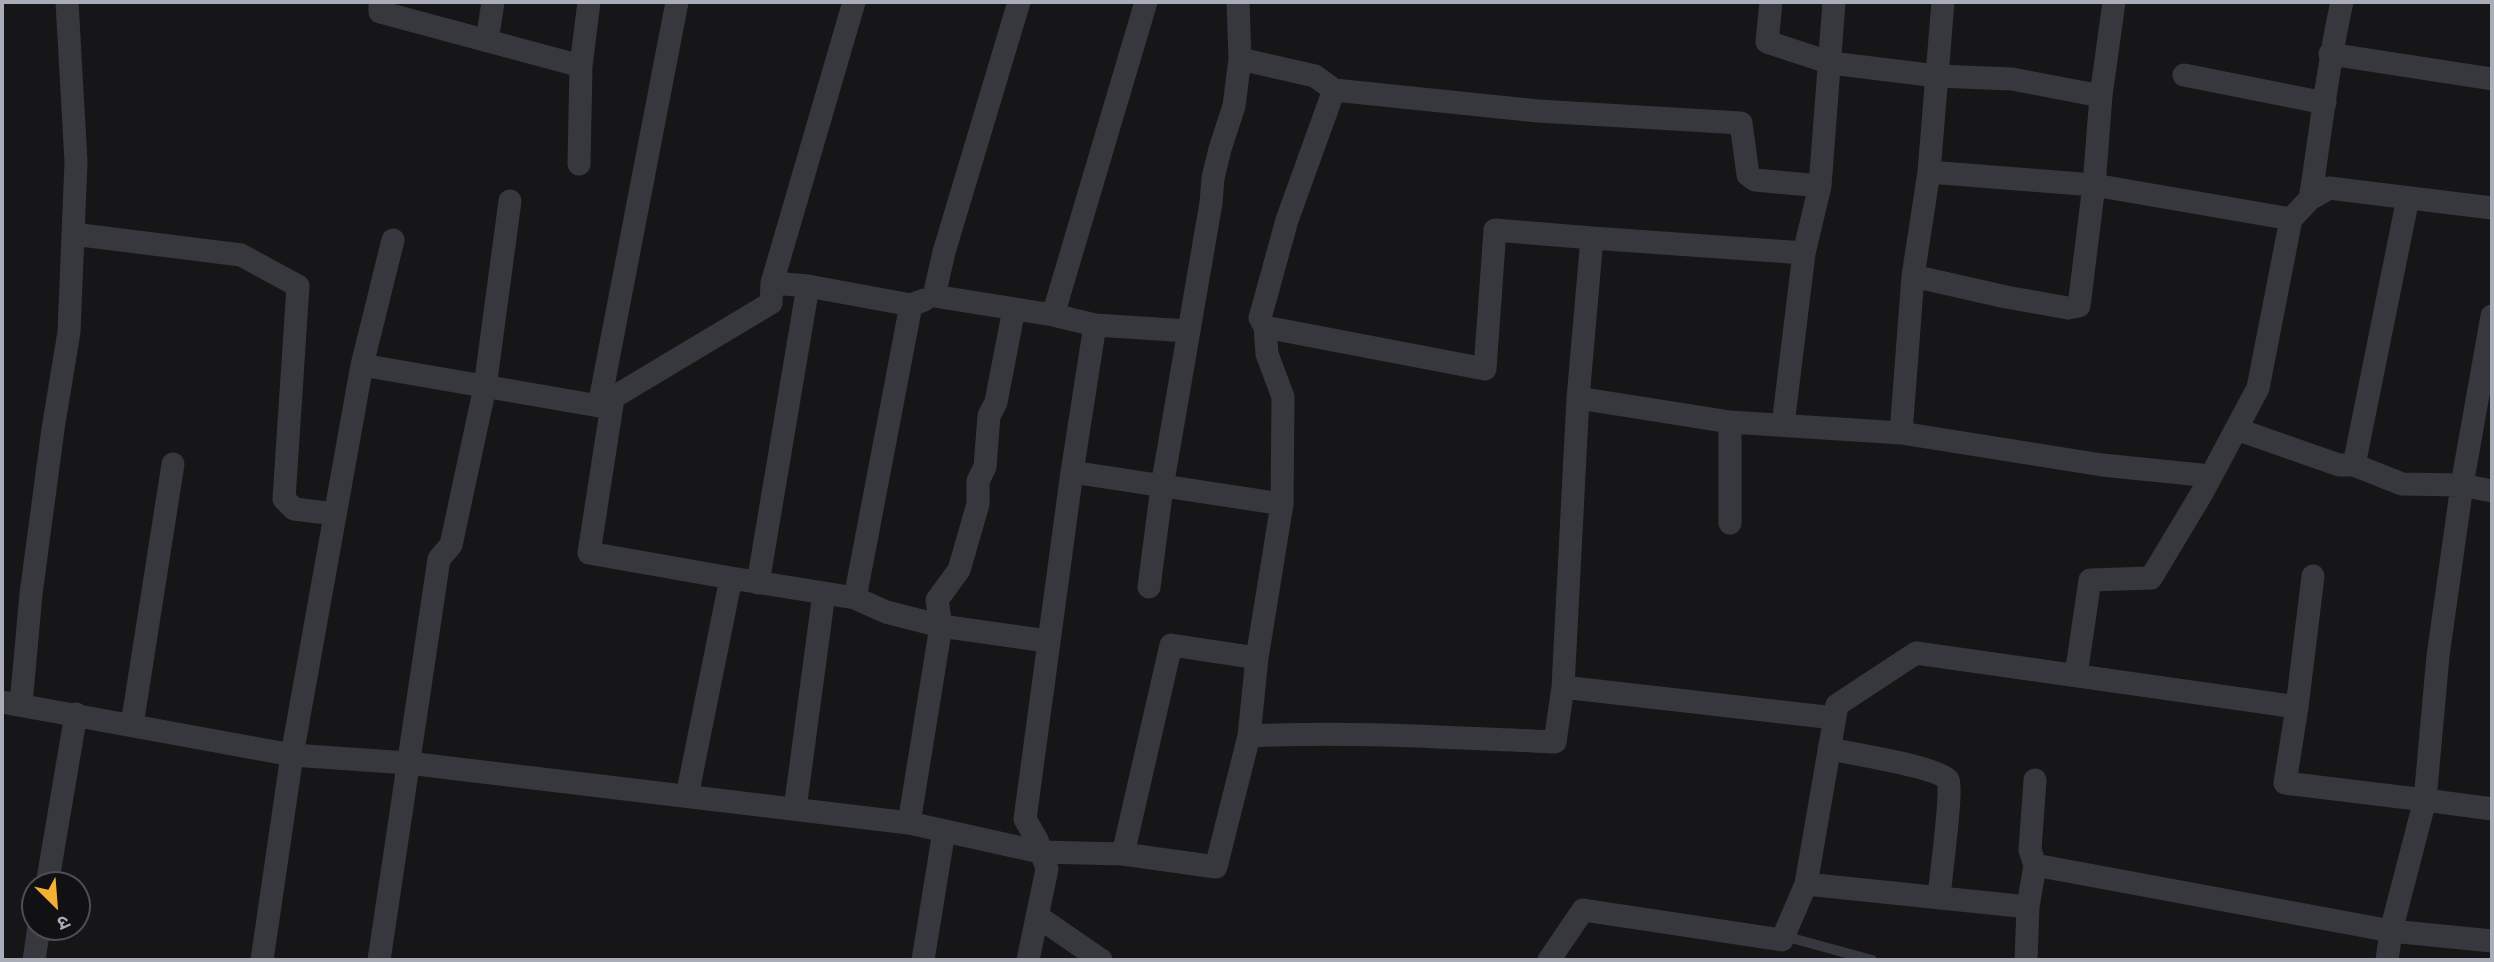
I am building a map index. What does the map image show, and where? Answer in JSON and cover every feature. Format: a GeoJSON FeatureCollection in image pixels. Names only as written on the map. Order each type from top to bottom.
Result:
{"type":"FeatureCollection","features":[{"type":"Feature","properties":{"kind":"street"},"geometry":{"type":"LineString","coordinates":[[67,2],[76,162],[68,331],[31,594],[11,703],[292,755],[408,763],[795,809],[909,823],[1040,852],[1123,854],[1216,867],[1249,736],[1257,658],[1282,504],[1283,397],[1267,354],[1265,327],[1260,318],[1287,220],[1334,90]]}},
{"type":"Feature","properties":{"kind":"street"},"geometry":{"type":"LineString","coordinates":[[380,2],[380,12],[581,66]]}},
{"type":"Feature","properties":{"kind":"street"},"geometry":{"type":"LineString","coordinates":[[487,41],[493,2]]}},
{"type":"Feature","properties":{"kind":"street"},"geometry":{"type":"LineString","coordinates":[[579,164],[581,66],[589,2]]}},
{"type":"Feature","properties":{"kind":"street"},"geometry":{"type":"LineString","coordinates":[[677,2],[606,402],[589,553],[855,598],[886,612],[941,626],[1047,641]]}},
{"type":"Feature","properties":{"kind":"street"},"geometry":{"type":"LineString","coordinates":[[362,365],[485,387],[606,402],[771,303],[772,283],[854,2]]}},
{"type":"Feature","properties":{"kind":"street"},"geometry":{"type":"LineString","coordinates":[[934,296],[944,252],[1019,2]]}},
{"type":"Feature","properties":{"kind":"street"},"geometry":{"type":"LineString","coordinates":[[1053,315],[1146,2]]}},
{"type":"Feature","properties":{"kind":"street"},"geometry":{"type":"LineString","coordinates":[[1149,587],[1162,487],[1213,178],[1234,106],[1240,59],[1238,2]]}},
{"type":"Feature","properties":{"kind":"street"},"geometry":{"type":"LineString","coordinates":[[1771,2],[1767,42],[1831,63],[1937,76],[2012,79],[2101,96]]}},
{"type":"Feature","properties":{"kind":"street"},"geometry":{"type":"LineString","coordinates":[[1783,425],[1804,253],[1820,186],[1834,2]]}},
{"type":"Feature","properties":{"kind":"street"},"geometry":{"type":"LineString","coordinates":[[1902,432],[1913,275],[1929,172],[1943,2]]}},
{"type":"Feature","properties":{"kind":"street"},"geometry":{"type":"LineString","coordinates":[[1913,275],[2006,297],[2068,308],[2079,306],[2094,185],[2101,96],[2114,2]]}},
{"type":"Feature","properties":{"kind":"street"},"geometry":{"type":"LineString","coordinates":[[2311,199],[2330,54],[2342,2]]}},
{"type":"Feature","properties":{"kind":"street"},"geometry":{"type":"LineString","coordinates":[[2330,54],[2492,79]]}},
{"type":"Feature","properties":{"kind":"street"},"geometry":{"type":"LineString","coordinates":[[1240,59],[1315,76],[1334,90],[1538,111],[1741,123],[1748,175],[1755,180],[1820,186]]}},
{"type":"Feature","properties":{"kind":"street"},"geometry":{"type":"LineString","coordinates":[[2183,75],[2325,103]]}},
{"type":"Feature","properties":{"kind":"street"},"geometry":{"type":"LineString","coordinates":[[1929,172],[2094,185],[2291,219]]}},
{"type":"Feature","properties":{"kind":"street"},"geometry":{"type":"LineString","coordinates":[[2076,675],[2090,580],[2151,578],[2211,476],[2258,388],[2291,219],[2311,199],[2329,188],[2492,208]]}},
{"type":"Feature","properties":{"kind":"street"},"geometry":{"type":"LineString","coordinates":[[2354,465],[2408,198]]}},
{"type":"Feature","properties":{"kind":"street"},"geometry":{"type":"LineString","coordinates":[[379,960],[439,559],[451,545],[485,387],[510,201]]}},
{"type":"Feature","properties":{"kind":"street"},"geometry":{"type":"LineString","coordinates":[[1265,327],[1485,369],[1495,230],[1804,253]]}},
{"type":"Feature","properties":{"kind":"street"},"geometry":{"type":"LineString","coordinates":[[73,234],[241,255],[298,286],[284,499],[293,509],[335,514]]}},
{"type":"Feature","properties":{"kind":"street"},"geometry":{"type":"LineString","coordinates":[[1249,736],[1292,734],[1555,742],[1563,687],[1578,398],[1592,238]]}},
{"type":"Feature","properties":{"kind":"street"},"geometry":{"type":"LineString","coordinates":[[262,960],[292,755],[362,365],[393,240]]}},
{"type":"Feature","properties":{"kind":"street"},"geometry":{"type":"LineString","coordinates":[[772,283],[808,286],[911,305],[934,296],[1053,315],[1094,325],[1188,331]]}},
{"type":"Feature","properties":{"kind":"street"},"geometry":{"type":"LineString","coordinates":[[758,583],[808,286]]}},
{"type":"Feature","properties":{"kind":"street"},"geometry":{"type":"LineString","coordinates":[[855,598],[911,305]]}},
{"type":"Feature","properties":{"kind":"street"},"geometry":{"type":"LineString","coordinates":[[909,823],[941,626],[937,600],[959,570],[978,505],[978,481],[985,467],[989,416],[996,402],[1014,309]]}},
{"type":"Feature","properties":{"kind":"street"},"geometry":{"type":"LineString","coordinates":[[2387,960],[2391,931],[2425,800],[2438,656],[2462,485],[2492,316]]}},
{"type":"Feature","properties":{"kind":"street"},"geometry":{"type":"LineString","coordinates":[[1028,960],[1047,869],[1026,819],[1047,641],[1094,325]]}},
{"type":"Feature","properties":{"kind":"street"},"geometry":{"type":"LineString","coordinates":[[1578,398],[1730,422],[1902,432],[2102,465],[2211,476]]}},
{"type":"Feature","properties":{"kind":"street"},"geometry":{"type":"LineString","coordinates":[[1730,422],[1730,523]]}},
{"type":"Feature","properties":{"kind":"street"},"geometry":{"type":"LineString","coordinates":[[2236,429],[2339,465],[2354,465],[2402,484],[2462,485],[2492,491]]}},
{"type":"Feature","properties":{"kind":"street"},"geometry":{"type":"LineString","coordinates":[[132,725],[173,464]]}},
{"type":"Feature","properties":{"kind":"street"},"geometry":{"type":"LineString","coordinates":[[1072,472],[1282,504]]}},
{"type":"Feature","properties":{"kind":"street"},"geometry":{"type":"LineString","coordinates":[[2313,576],[2285,783],[2492,809]]}},
{"type":"Feature","properties":{"kind":"street"},"geometry":{"type":"LineString","coordinates":[[687,796],[731,578]]}},
{"type":"Feature","properties":{"kind":"street"},"geometry":{"type":"LineString","coordinates":[[795,809],[824,593]]}},
{"type":"Feature","properties":{"kind":"street"},"geometry":{"type":"LineString","coordinates":[[1123,854],[1171,645],[1257,658]]}},
{"type":"Feature","properties":{"kind":"street"},"geometry":{"type":"LineString","coordinates":[[1549,960],[1583,910],[1782,940],[1806,884],[1837,705],[1916,653],[2297,707]]}},
{"type":"Feature","properties":{"kind":"street"},"geometry":{"type":"LineString","coordinates":[[1563,687],[1835,718]]}},
{"type":"Feature","properties":{"kind":"street"},"geometry":{"type":"LineString","coordinates":[[49,871],[76,714]]}},
{"type":"Feature","properties":{"kind":"street"},"geometry":{"type":"LineString","coordinates":[[1829,749],[1931,771],[1947,779],[1950,785],[1949,804],[1939,898]]}},
{"type":"Feature","properties":{"kind":"street"},"geometry":{"type":"LineString","coordinates":[[2026,960],[2028,907],[2035,865],[2030,850],[2035,780]]}},
{"type":"Feature","properties":{"kind":"street"},"geometry":{"type":"LineString","coordinates":[[923,960],[944,831]]}},
{"type":"Feature","properties":{"kind":"street"},"geometry":{"type":"LineString","coordinates":[[2035,865],[2391,931],[2492,941]]}},
{"type":"Feature","properties":{"kind":"street"},"geometry":{"type":"LineString","coordinates":[[1806,884],[2028,907]]}},
{"type":"Feature","properties":{"kind":"street"},"geometry":{"type":"LineString","coordinates":[[1037,916],[1101,960]]}},
{"type":"Feature","properties":{"kind":"street"},"geometry":{"type":"LineString","coordinates":[[34,960],[37,941]]}},
{"type":"Feature","properties":{"kind":"lane"},"geometry":{"type":"LineString","coordinates":[[1784,936],[1872,960]]}}]}
